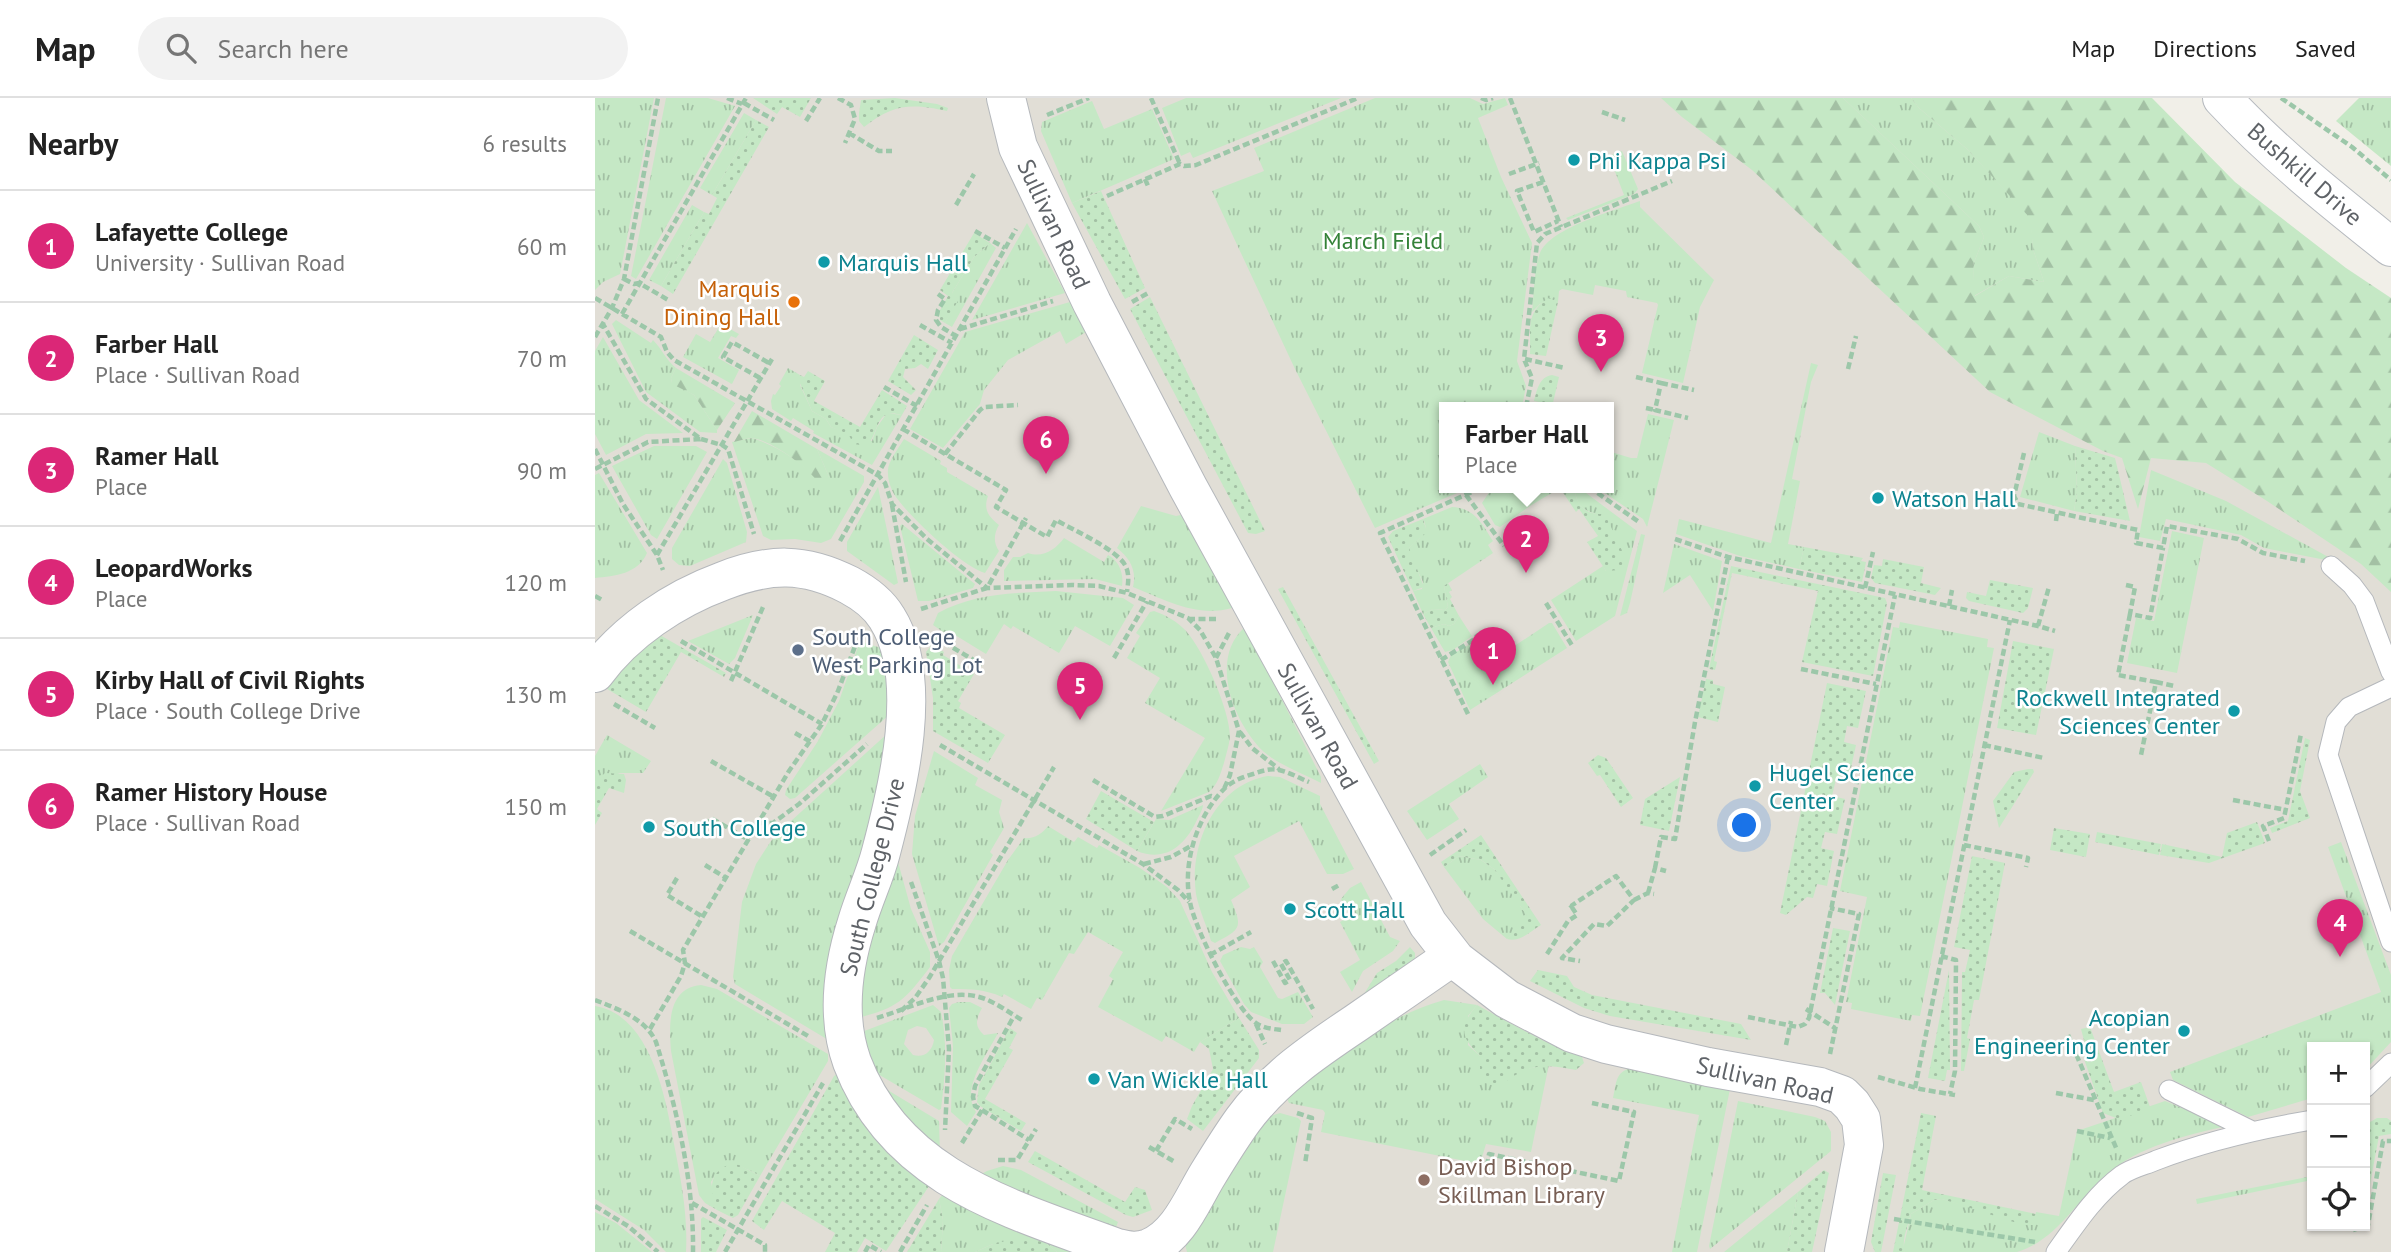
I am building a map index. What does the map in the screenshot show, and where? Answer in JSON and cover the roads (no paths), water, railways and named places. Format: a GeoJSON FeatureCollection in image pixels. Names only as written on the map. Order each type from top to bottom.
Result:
{"type":"FeatureCollection","features":[{"type":"Feature","properties":{"kind":"street","name":"Sullivan Road"},"geometry":{"type":"LineString","coordinates":[[1005,98],[1018,148],[1121,359],[1428,924],[1453,956],[1507,999],[1571,1033],[1670,1058],[1820,1087],[1842,1095],[1853,1105],[1861,1119],[1864,1145],[1845,1252]]}},
{"type":"Feature","properties":{"kind":"street","name":"Bushkill Drive"},"geometry":{"type":"LineString","coordinates":[[2222,98],[2242,120],[2315,186],[2391,247]]}},
{"type":"Feature","properties":{"kind":"street","name":"South College Drive"},"geometry":{"type":"LineString","coordinates":[[602,687],[607,656],[651,618],[697,591],[743,573],[764,568],[808,569],[828,575],[874,601],[888,619],[904,670],[907,696],[906,730],[881,854],[857,922],[847,963],[843,1023],[853,1063],[880,1115],[927,1163],[938,1187],[994,1201],[1117,1248],[1133,1252],[1148,1249],[1172,1232],[1230,1137],[1255,1103],[1307,1057],[1453,956]]}},
{"type":"Feature","properties":{"kind":"lane"},"geometry":{"type":"LineString","coordinates":[[2330,566],[2352,585],[2364,601],[2391,672]]}},
{"type":"Feature","properties":{"kind":"lane"},"geometry":{"type":"LineString","coordinates":[[2391,687],[2349,706],[2336,722],[2328,755],[2391,942]]}},
{"type":"Feature","properties":{"kind":"lane"},"geometry":{"type":"LineString","coordinates":[[2370,1083],[2391,1063]]}},
{"type":"Feature","properties":{"kind":"lane"},"geometry":{"type":"LineString","coordinates":[[2169,1090],[2252,1131]]}},
{"type":"Feature","properties":{"kind":"lane"},"geometry":{"type":"LineString","coordinates":[[2048,1247],[2124,1173],[2184,1150],[2252,1131],[2307,1120]]}},
{"type":"Feature","properties":{"kind":"place","name":"Phi Kappa Psi"},"geometry":{"type":"Point","coordinates":[1574,160]}},
{"type":"Feature","properties":{"kind":"place","name":"Marquis Hall"},"geometry":{"type":"Point","coordinates":[824,262]}},
{"type":"Feature","properties":{"kind":"place","name":"Marquis Dining Hall"},"geometry":{"type":"Point","coordinates":[794,302]}},
{"type":"Feature","properties":{"kind":"place","name":"Ramer Hall"},"geometry":{"type":"Point","coordinates":[1601,372]}},
{"type":"Feature","properties":{"kind":"place","name":"Ramer History House"},"geometry":{"type":"Point","coordinates":[1046,474]}},
{"type":"Feature","properties":{"kind":"place","name":"Watson Hall"},"geometry":{"type":"Point","coordinates":[1878,498]}},
{"type":"Feature","properties":{"kind":"place","name":"Farber Hall"},"geometry":{"type":"Point","coordinates":[1526,573]}},
{"type":"Feature","properties":{"kind":"place","name":"South College West Parking Lot"},"geometry":{"type":"Point","coordinates":[798,650]}},
{"type":"Feature","properties":{"kind":"place","name":"Lafayette College"},"geometry":{"type":"Point","coordinates":[1493,685]}},
{"type":"Feature","properties":{"kind":"place","name":"Rockwell Integrated Sciences Center"},"geometry":{"type":"Point","coordinates":[2234,711]}},
{"type":"Feature","properties":{"kind":"place","name":"Kirby Hall of Civil Rights"},"geometry":{"type":"Point","coordinates":[1080,720]}},
{"type":"Feature","properties":{"kind":"place","name":"Hugel Science Center"},"geometry":{"type":"Point","coordinates":[1755,786]}},
{"type":"Feature","properties":{"kind":"place","name":"South College"},"geometry":{"type":"Point","coordinates":[649,827]}},
{"type":"Feature","properties":{"kind":"place","name":"Scott Hall"},"geometry":{"type":"Point","coordinates":[1290,909]}},
{"type":"Feature","properties":{"kind":"place","name":"LeopardWorks"},"geometry":{"type":"Point","coordinates":[2340,957]}},
{"type":"Feature","properties":{"kind":"place","name":"Acopian Engineering Center"},"geometry":{"type":"Point","coordinates":[2184,1031]}},
{"type":"Feature","properties":{"kind":"place","name":"Van Wickle Hall"},"geometry":{"type":"Point","coordinates":[1094,1079]}},
{"type":"Feature","properties":{"kind":"place","name":"David Bishop Skillman Library"},"geometry":{"type":"Point","coordinates":[1424,1180]}},
{"type":"Feature","properties":{"kind":"park label","name":"March Field"},"geometry":{"type":"Point","coordinates":[1383,240]}}]}
